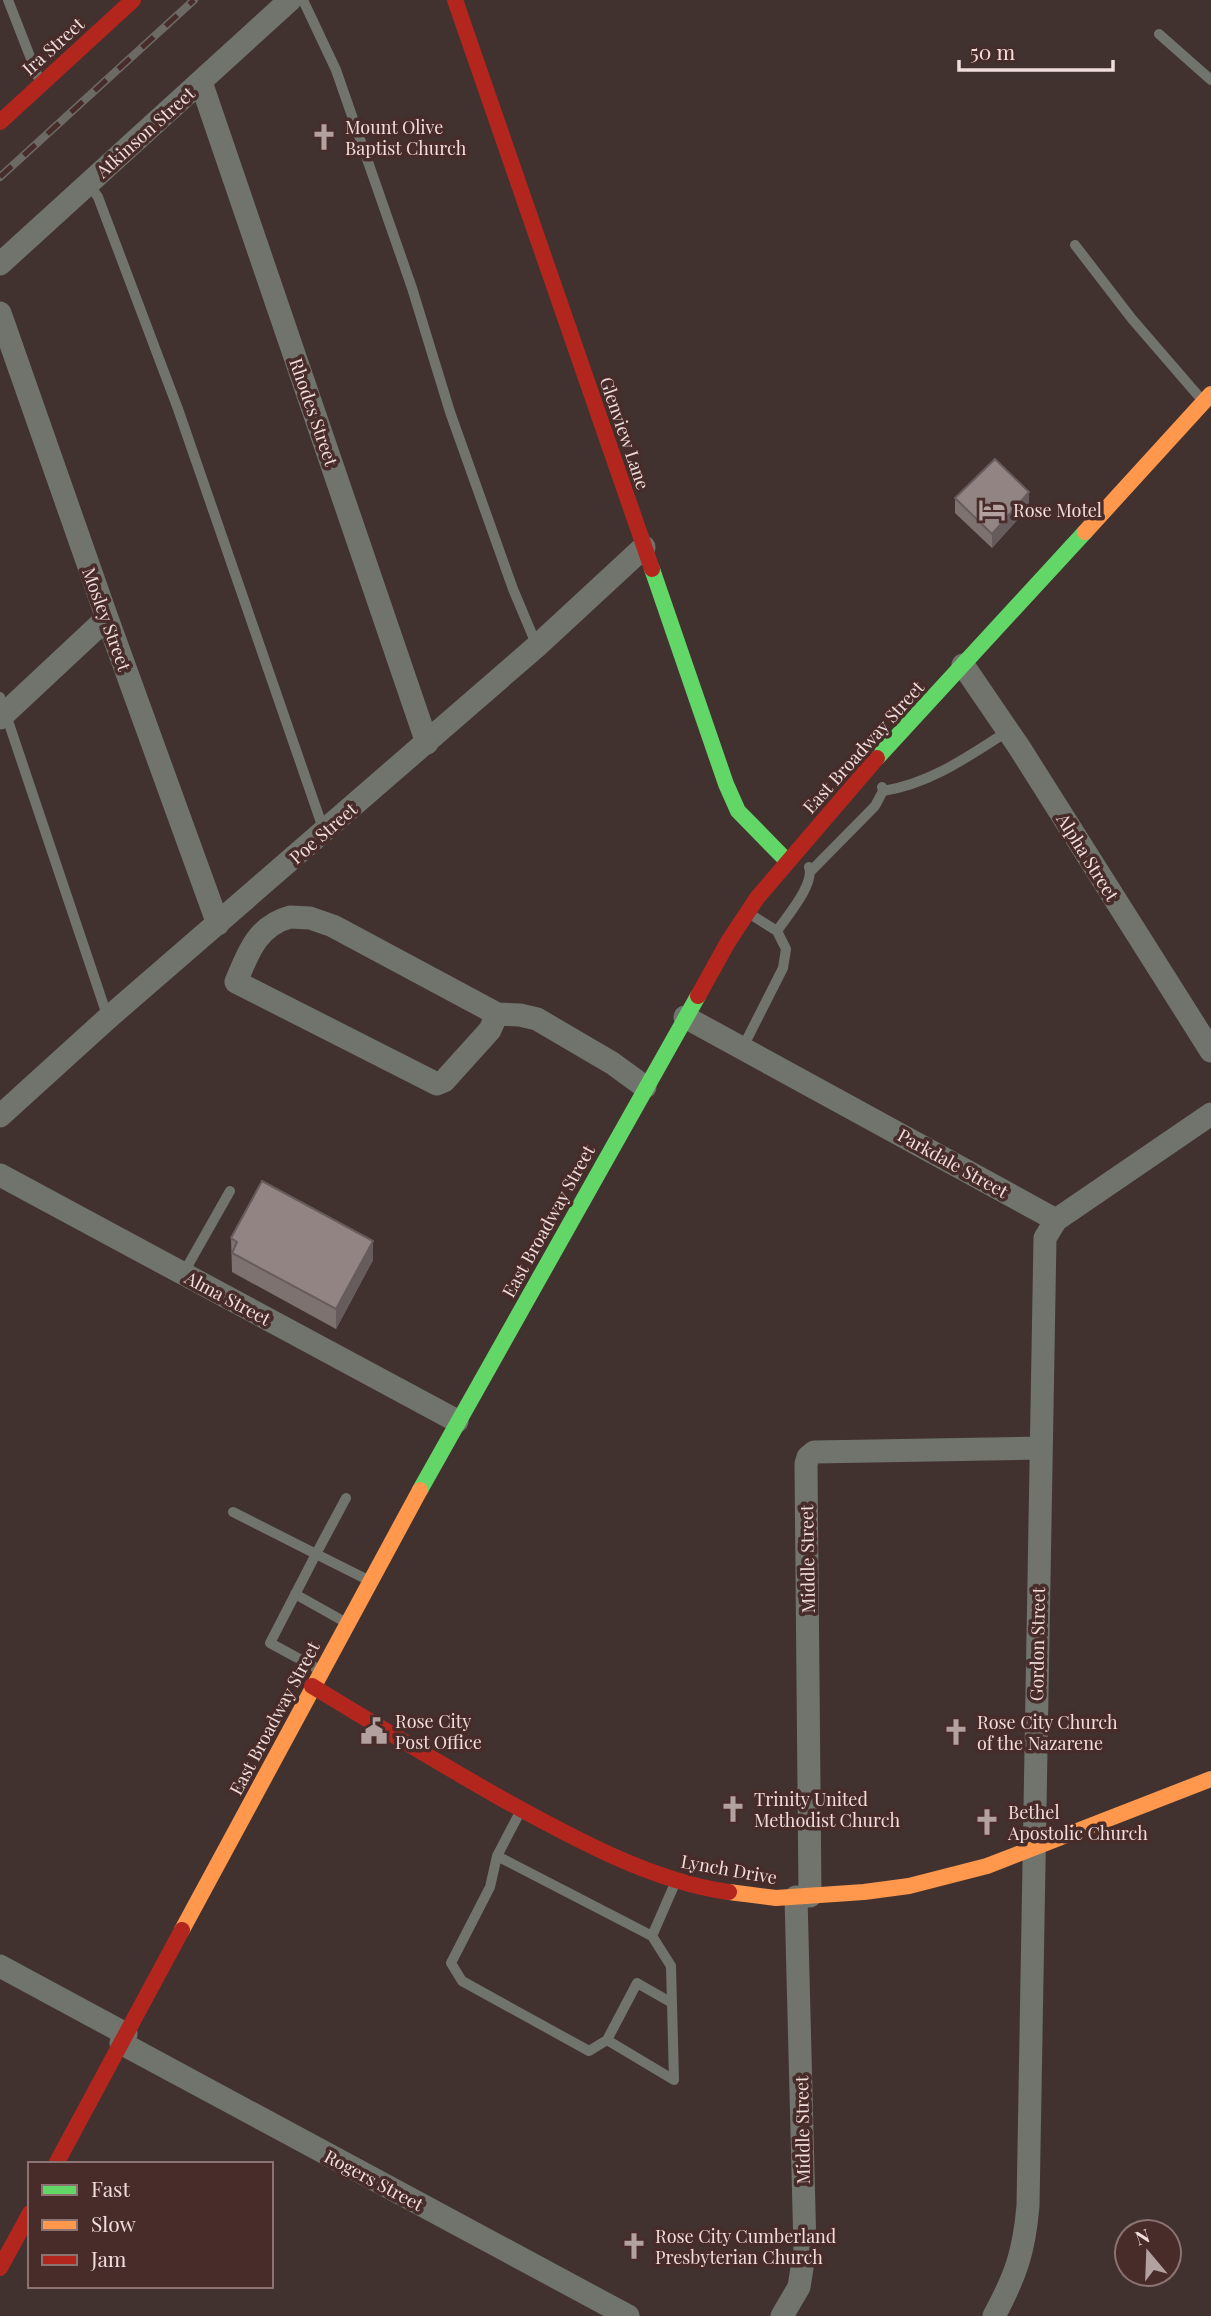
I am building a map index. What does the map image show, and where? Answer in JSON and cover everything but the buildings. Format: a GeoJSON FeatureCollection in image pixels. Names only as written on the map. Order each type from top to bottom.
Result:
{"type":"FeatureCollection","features":[{"type":"Feature","properties":{"kind":"main road","name":"Ira Street"},"geometry":{"type":"LineString","coordinates":[[0,122],[133,0]]}},
{"type":"Feature","properties":{"kind":"main road","name":"Glenview Lane"},"geometry":{"type":"LineString","coordinates":[[455,0],[726,784],[738,811],[792,856]]}},
{"type":"Feature","properties":{"kind":"main road","name":"East Broadway Street"},"geometry":{"type":"LineString","coordinates":[[57,2162],[457,1421],[747,912],[869,766],[1207,398]]}},
{"type":"Feature","properties":{"kind":"main road","name":"Lynch Drive"},"geometry":{"type":"LineString","coordinates":[[312,1686],[418,1751],[569,1836],[676,1880],[721,1891],[776,1898],[909,1886],[987,1866],[1034,1850],[1211,1779]]}},
{"type":"Feature","properties":{"kind":"main road"},"geometry":{"type":"LineString","coordinates":[[0,2269],[12,2236],[28,2216]]}},
{"type":"Feature","properties":{"kind":"street","name":"Atkinson Street"},"geometry":{"type":"LineString","coordinates":[[0,264],[290,0]]}},
{"type":"Feature","properties":{"kind":"street","name":"Rhodes Street"},"geometry":{"type":"LineString","coordinates":[[201,82],[427,743]]}},
{"type":"Feature","properties":{"kind":"street","name":"Mosley Street"},"geometry":{"type":"LineString","coordinates":[[0,313],[218,924]]}},
{"type":"Feature","properties":{"kind":"street","name":"Poe Street"},"geometry":{"type":"LineString","coordinates":[[0,1116],[108,1018],[537,646],[644,547]]}},
{"type":"Feature","properties":{"kind":"street"},"geometry":{"type":"LineString","coordinates":[[2,709],[107,618]]}},
{"type":"Feature","properties":{"kind":"street","name":"Alpha Street"},"geometry":{"type":"LineString","coordinates":[[963,665],[1008,731],[1211,1051]]}},
{"type":"Feature","properties":{"kind":"street"},"geometry":{"type":"LineString","coordinates":[[497,1014],[489,1030],[471,1053],[444,1081],[436,1084],[236,982],[249,950],[257,937],[271,924],[290,917],[310,918],[373,946],[497,1014],[537,1019],[612,1063],[645,1087]]}},
{"type":"Feature","properties":{"kind":"street","name":"Parkdale Street"},"geometry":{"type":"LineString","coordinates":[[685,1017],[1056,1220]]}},
{"type":"Feature","properties":{"kind":"street"},"geometry":{"type":"LineString","coordinates":[[1056,1220],[1211,1114]]}},
{"type":"Feature","properties":{"kind":"street","name":"Alma Street"},"geometry":{"type":"LineString","coordinates":[[0,1175],[457,1421]]}},
{"type":"Feature","properties":{"kind":"street","name":"Gordon Street"},"geometry":{"type":"LineString","coordinates":[[994,2316],[1014,2279],[1025,2242],[1028,2206],[1045,1238],[1056,1220]]}},
{"type":"Feature","properties":{"kind":"street","name":"Middle Street"},"geometry":{"type":"LineString","coordinates":[[782,2316],[799,2287],[805,2249],[803,1897],[808,1457],[814,1452],[1041,1448]]}},
{"type":"Feature","properties":{"kind":"street","name":"Rogers Street"},"geometry":{"type":"LineString","coordinates":[[0,1966],[124,2039],[628,2316]]}},
{"type":"Feature","properties":{"kind":"lane"},"geometry":{"type":"LineString","coordinates":[[8,0],[40,84]]}},
{"type":"Feature","properties":{"kind":"lane"},"geometry":{"type":"LineString","coordinates":[[303,0],[336,70],[408,276],[450,412],[513,589],[537,646]]}},
{"type":"Feature","properties":{"kind":"lane"},"geometry":{"type":"LineString","coordinates":[[1159,34],[1211,80]]}},
{"type":"Feature","properties":{"kind":"lane"},"geometry":{"type":"LineString","coordinates":[[88,183],[98,197],[178,409],[325,832]]}},
{"type":"Feature","properties":{"kind":"lane"},"geometry":{"type":"LineString","coordinates":[[1075,244],[1132,319],[1207,398]]}},
{"type":"Feature","properties":{"kind":"lane"},"geometry":{"type":"LineString","coordinates":[[2,709],[108,1018]]}},
{"type":"Feature","properties":{"kind":"lane"},"geometry":{"type":"LineString","coordinates":[[883,791],[914,785],[1008,731]]}},
{"type":"Feature","properties":{"kind":"lane"},"geometry":{"type":"LineString","coordinates":[[778,931],[807,886],[811,871],[876,806],[883,791],[879,778],[869,766]]}},
{"type":"Feature","properties":{"kind":"lane"},"geometry":{"type":"LineString","coordinates":[[792,856],[811,871]]}},
{"type":"Feature","properties":{"kind":"lane"},"geometry":{"type":"LineString","coordinates":[[742,1049],[783,968],[786,949],[778,931],[747,912]]}},
{"type":"Feature","properties":{"kind":"lane"},"geometry":{"type":"LineString","coordinates":[[183,1274],[230,1191]]}},
{"type":"Feature","properties":{"kind":"lane"},"geometry":{"type":"LineString","coordinates":[[320,1671],[270,1643],[346,1498]]}},
{"type":"Feature","properties":{"kind":"lane"},"geometry":{"type":"LineString","coordinates":[[233,1512],[369,1581]]}},
{"type":"Feature","properties":{"kind":"lane"},"geometry":{"type":"LineString","coordinates":[[295,1594],[346,1623]]}},
{"type":"Feature","properties":{"kind":"lane"},"geometry":{"type":"LineString","coordinates":[[521,1810],[497,1856],[490,1887],[451,1963],[462,1981],[589,2052],[607,2040],[637,1983],[672,2003]]}},
{"type":"Feature","properties":{"kind":"lane"},"geometry":{"type":"LineString","coordinates":[[497,1856],[652,1936],[671,1966],[674,2080],[607,2040]]}},
{"type":"Feature","properties":{"kind":"lane"},"geometry":{"type":"LineString","coordinates":[[652,1936],[676,1880]]}},
{"type":"Feature","properties":{"kind":"railway"},"geometry":{"type":"LineString","coordinates":[[0,177],[194,0]]}},
{"type":"Feature","properties":{"kind":"traffic: fast"},"geometry":{"type":"LineString","coordinates":[[877,758],[1085,532]]}},
{"type":"Feature","properties":{"kind":"traffic: fast"},"geometry":{"type":"LineString","coordinates":[[652,569],[726,784],[738,811],[787,861]]}},
{"type":"Feature","properties":{"kind":"traffic: fast"},"geometry":{"type":"LineString","coordinates":[[420,1490],[698,996]]}},
{"type":"Feature","properties":{"kind":"traffic: slow"},"geometry":{"type":"LineString","coordinates":[[1085,532],[1211,394]]}},
{"type":"Feature","properties":{"kind":"traffic: slow"},"geometry":{"type":"LineString","coordinates":[[182,1930],[420,1490]]}},
{"type":"Feature","properties":{"kind":"traffic: slow"},"geometry":{"type":"LineString","coordinates":[[729,1892],[776,1898],[909,1886],[987,1866],[1211,1779]]}},
{"type":"Feature","properties":{"kind":"traffic: jam"},"geometry":{"type":"LineString","coordinates":[[0,122],[133,0]]}},
{"type":"Feature","properties":{"kind":"traffic: jam"},"geometry":{"type":"LineString","coordinates":[[455,0],[652,569]]}},
{"type":"Feature","properties":{"kind":"traffic: jam"},"geometry":{"type":"LineString","coordinates":[[698,996],[728,942],[757,898],[877,758]]}},
{"type":"Feature","properties":{"kind":"traffic: jam"},"geometry":{"type":"LineString","coordinates":[[312,1686],[480,1786],[585,1843],[671,1879],[729,1892]]}},
{"type":"Feature","properties":{"kind":"traffic: jam"},"geometry":{"type":"LineString","coordinates":[[57,2162],[182,1930]]}},
{"type":"Feature","properties":{"kind":"traffic: jam"},"geometry":{"type":"LineString","coordinates":[[0,2268],[28,2217]]}},
{"type":"Feature","properties":{"kind":"place","name":"Mount Olive Baptist Church"},"geometry":{"type":"Point","coordinates":[324,137]}},
{"type":"Feature","properties":{"kind":"place","name":"Rose Motel"},"geometry":{"type":"Point","coordinates":[992,510]}},
{"type":"Feature","properties":{"kind":"place","name":"Rose City Post Office"},"geometry":{"type":"Point","coordinates":[374,1731]}},
{"type":"Feature","properties":{"kind":"place","name":"Rose City Church of the Nazarene"},"geometry":{"type":"Point","coordinates":[956,1732]}},
{"type":"Feature","properties":{"kind":"place","name":"Trinity United Methodist Church"},"geometry":{"type":"Point","coordinates":[733,1809]}},
{"type":"Feature","properties":{"kind":"place","name":"Bethel Apostolic Church"},"geometry":{"type":"Point","coordinates":[987,1822]}},
{"type":"Feature","properties":{"kind":"place","name":"Rose City Cumberland Presbyterian Church"},"geometry":{"type":"Point","coordinates":[634,2246]}}]}
